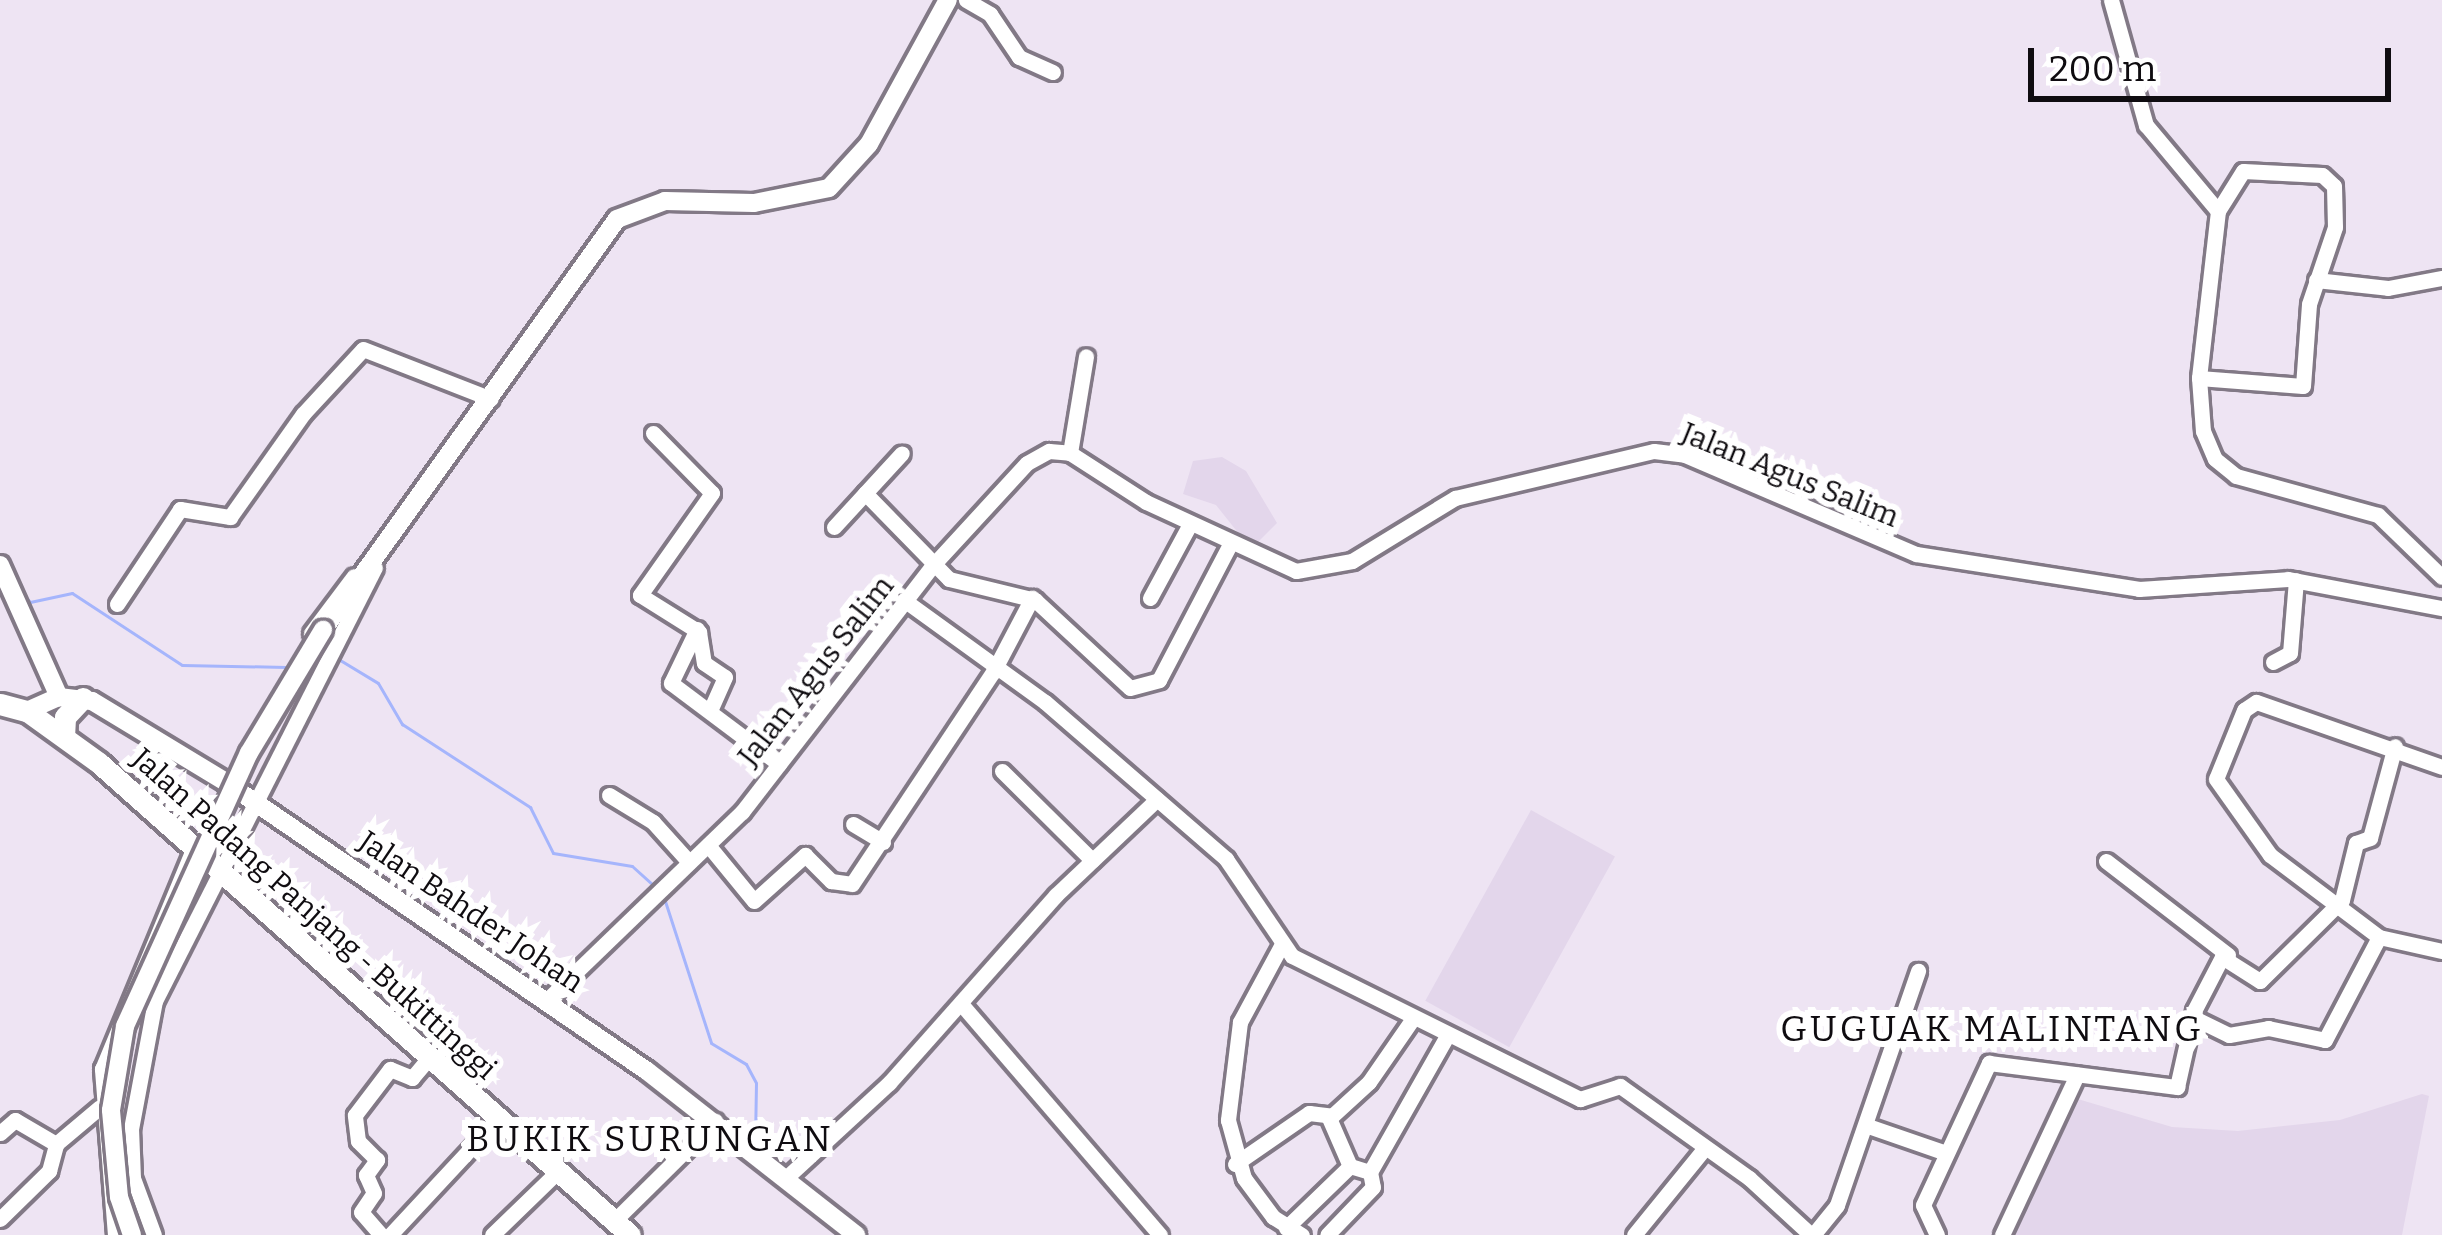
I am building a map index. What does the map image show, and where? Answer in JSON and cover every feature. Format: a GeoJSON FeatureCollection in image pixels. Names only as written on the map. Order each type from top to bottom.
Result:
{"type":"FeatureCollection","features":[{"type":"Feature","properties":{"kind":"highway"},"geometry":{"type":"LineString","coordinates":[[64,736],[65,717],[83,698]]}},
{"type":"Feature","properties":{"kind":"highway","name":"Jalan Padang Panjang - Bukittinggi"},"geometry":{"type":"LineString","coordinates":[[0,704],[27,711],[64,736],[622,1227]]}},
{"type":"Feature","properties":{"kind":"main road"},"geometry":{"type":"LineString","coordinates":[[136,1235],[119,1197],[111,1110],[125,1026],[249,754],[327,632],[616,219],[665,201],[808,195],[840,178],[869,144],[948,0]]}},
{"type":"Feature","properties":{"kind":"main road"},"geometry":{"type":"LineString","coordinates":[[0,565],[59,697]]}},
{"type":"Feature","properties":{"kind":"main road","name":"Jalan Bahder Johan"},"geometry":{"type":"LineString","coordinates":[[27,711],[59,697],[83,698],[224,781],[548,1000],[715,1121],[856,1235]]}},
{"type":"Feature","properties":{"kind":"street"},"geometry":{"type":"LineString","coordinates":[[966,0],[990,14],[1019,57],[1053,72]]}},
{"type":"Feature","properties":{"kind":"street"},"geometry":{"type":"LineString","coordinates":[[2111,0],[2146,125],[2218,211]]}},
{"type":"Feature","properties":{"kind":"street"},"geometry":{"type":"LineString","coordinates":[[2200,378],[2303,386],[2316,280],[2335,227],[2328,177],[2243,171],[2218,211],[2200,378],[2203,431],[2224,469],[2378,515],[2442,577]]}},
{"type":"Feature","properties":{"kind":"street"},"geometry":{"type":"LineString","coordinates":[[2316,280],[2388,288],[2442,278]]}},
{"type":"Feature","properties":{"kind":"street"},"geometry":{"type":"LineString","coordinates":[[117,604],[180,509],[230,517],[303,414],[362,350],[491,399]]}},
{"type":"Feature","properties":{"kind":"street"},"geometry":{"type":"LineString","coordinates":[[1070,454],[1086,356]]}},
{"type":"Feature","properties":{"kind":"street"},"geometry":{"type":"LineString","coordinates":[[653,433],[712,493],[640,595],[697,629],[704,663],[725,677],[710,710]]}},
{"type":"Feature","properties":{"kind":"street","name":"Jalan Agus Salim"},"geometry":{"type":"LineString","coordinates":[[548,1000],[708,845],[778,764],[934,564],[1027,463],[1049,451],[1070,454],[1190,524],[1296,571],[1333,568],[1455,498],[1654,451],[1685,455],[1916,554],[2139,590],[2296,580],[2442,608]]}},
{"type":"Feature","properties":{"kind":"street"},"geometry":{"type":"LineString","coordinates":[[835,527],[902,453]]}},
{"type":"Feature","properties":{"kind":"street"},"geometry":{"type":"LineString","coordinates":[[866,493],[949,579],[1032,598],[1123,684],[1146,688],[1165,673],[1230,544]]}},
{"type":"Feature","properties":{"kind":"street"},"geometry":{"type":"LineString","coordinates":[[1150,598],[1190,524]]}},
{"type":"Feature","properties":{"kind":"street"},"geometry":{"type":"LineString","coordinates":[[224,781],[330,602],[373,563]]}},
{"type":"Feature","properties":{"kind":"street"},"geometry":{"type":"LineString","coordinates":[[154,1235],[133,1178],[140,1054],[155,1001],[373,563]]}},
{"type":"Feature","properties":{"kind":"street"},"geometry":{"type":"LineString","coordinates":[[2272,662],[2290,653],[2296,580]]}},
{"type":"Feature","properties":{"kind":"street"},"geometry":{"type":"LineString","coordinates":[[708,845],[754,901],[805,855],[831,881],[852,884],[994,672],[1032,598]]}},
{"type":"Feature","properties":{"kind":"street"},"geometry":{"type":"LineString","coordinates":[[904,600],[994,672],[1046,702],[1226,859],[1282,944],[1332,982],[1580,1099],[1620,1086],[1703,1150],[1749,1178],[1812,1235],[1837,1205],[1918,971]]}},
{"type":"Feature","properties":{"kind":"street"},"geometry":{"type":"LineString","coordinates":[[697,629],[671,683],[778,764]]}},
{"type":"Feature","properties":{"kind":"street"},"geometry":{"type":"LineString","coordinates":[[2442,766],[2396,746],[2251,703],[2216,778],[2263,848],[2379,937],[2442,951]]}},
{"type":"Feature","properties":{"kind":"street"},"geometry":{"type":"LineString","coordinates":[[2106,861],[2260,981],[2338,905],[2355,845],[2370,838],[2396,746]]}},
{"type":"Feature","properties":{"kind":"street"},"geometry":{"type":"LineString","coordinates":[[1002,771],[1092,860]]}},
{"type":"Feature","properties":{"kind":"street"},"geometry":{"type":"LineString","coordinates":[[610,795],[653,822],[689,862]]}},
{"type":"Feature","properties":{"kind":"street"},"geometry":{"type":"LineString","coordinates":[[787,1178],[963,1006],[1092,860],[1157,799]]}},
{"type":"Feature","properties":{"kind":"street"},"geometry":{"type":"LineString","coordinates":[[854,824],[883,842]]}},
{"type":"Feature","properties":{"kind":"street"},"geometry":{"type":"LineString","coordinates":[[115,1235],[100,1107],[119,1013],[193,849]]}},
{"type":"Feature","properties":{"kind":"street"},"geometry":{"type":"LineString","coordinates":[[2192,1016],[2229,1035],[2268,1028],[2325,1040],[2379,937]]}},
{"type":"Feature","properties":{"kind":"street"},"geometry":{"type":"LineString","coordinates":[[1282,944],[1234,1046],[1228,1120],[1235,1164],[1294,1232],[1350,1166]]}},
{"type":"Feature","properties":{"kind":"street"},"geometry":{"type":"LineString","coordinates":[[1937,1235],[1924,1205],[1993,1060],[2174,1089],[2192,1016],[2228,955]]}},
{"type":"Feature","properties":{"kind":"street"},"geometry":{"type":"LineString","coordinates":[[963,1006],[1160,1235]]}},
{"type":"Feature","properties":{"kind":"street"},"geometry":{"type":"LineString","coordinates":[[1329,1118],[1369,1082],[1412,1020]]}},
{"type":"Feature","properties":{"kind":"street"},"geometry":{"type":"LineString","coordinates":[[1327,1235],[1371,1190],[1370,1172],[1447,1036]]}},
{"type":"Feature","properties":{"kind":"street"},"geometry":{"type":"LineString","coordinates":[[429,1058],[412,1078],[389,1070],[355,1115],[358,1141],[377,1160],[367,1175],[374,1193],[361,1212],[386,1235],[499,1118]]}},
{"type":"Feature","properties":{"kind":"street"},"geometry":{"type":"LineString","coordinates":[[2002,1235],[2077,1075]]}},
{"type":"Feature","properties":{"kind":"street"},"geometry":{"type":"LineString","coordinates":[[0,1219],[49,1171],[56,1144],[100,1107]]}},
{"type":"Feature","properties":{"kind":"street"},"geometry":{"type":"LineString","coordinates":[[1235,1164],[1309,1112],[1329,1118],[1350,1166],[1370,1172]]}},
{"type":"Feature","properties":{"kind":"street"},"geometry":{"type":"LineString","coordinates":[[0,1133],[15,1120],[56,1144]]}},
{"type":"Feature","properties":{"kind":"street"},"geometry":{"type":"LineString","coordinates":[[622,1227],[715,1121]]}},
{"type":"Feature","properties":{"kind":"street"},"geometry":{"type":"LineString","coordinates":[[1868,1126],[1946,1154]]}},
{"type":"Feature","properties":{"kind":"street"},"geometry":{"type":"LineString","coordinates":[[1644,1232],[1703,1150]]}},
{"type":"Feature","properties":{"kind":"street"},"geometry":{"type":"LineString","coordinates":[[492,1235],[559,1170]]}},
{"type":"Feature","properties":{"kind":"shaded area"},"geometry":{"type":"Polygon","coordinates":[[[1222,457],[1246,471],[1277,523],[1251,549],[1216,505],[1183,494],[1193,461],[1222,457]]]}},
{"type":"Feature","properties":{"kind":"shaded area"},"geometry":{"type":"Polygon","coordinates":[[[1531,810],[1615,857],[1509,1047],[1425,1001],[1531,810]]]}},
{"type":"Feature","properties":{"kind":"shaded area"},"geometry":{"type":"Polygon","coordinates":[[[2422,1094],[2429,1096],[2402,1235],[2005,1235],[2071,1097],[2172,1127],[2238,1131],[2340,1120],[2422,1094]]]}},
{"type":"Feature","properties":{"kind":"waterway"},"geometry":{"type":"LineString","coordinates":[[22,593],[30,602],[72,593],[182,665],[286,667]]}},
{"type":"Feature","properties":{"kind":"waterway"},"geometry":{"type":"LineString","coordinates":[[335,657],[378,683],[402,724],[530,807],[553,853],[632,866],[654,886]]}},
{"type":"Feature","properties":{"kind":"waterway"},"geometry":{"type":"LineString","coordinates":[[664,898],[711,1043],[746,1064],[756,1083],[755,1141]]}},
{"type":"Feature","properties":{"kind":"district","name":"GUGUAK MALINTANG"},"geometry":{"type":"Point","coordinates":[1992,1030]}},
{"type":"Feature","properties":{"kind":"district","name":"BUKIK SURUNGAN"},"geometry":{"type":"Point","coordinates":[650,1140]}}]}
